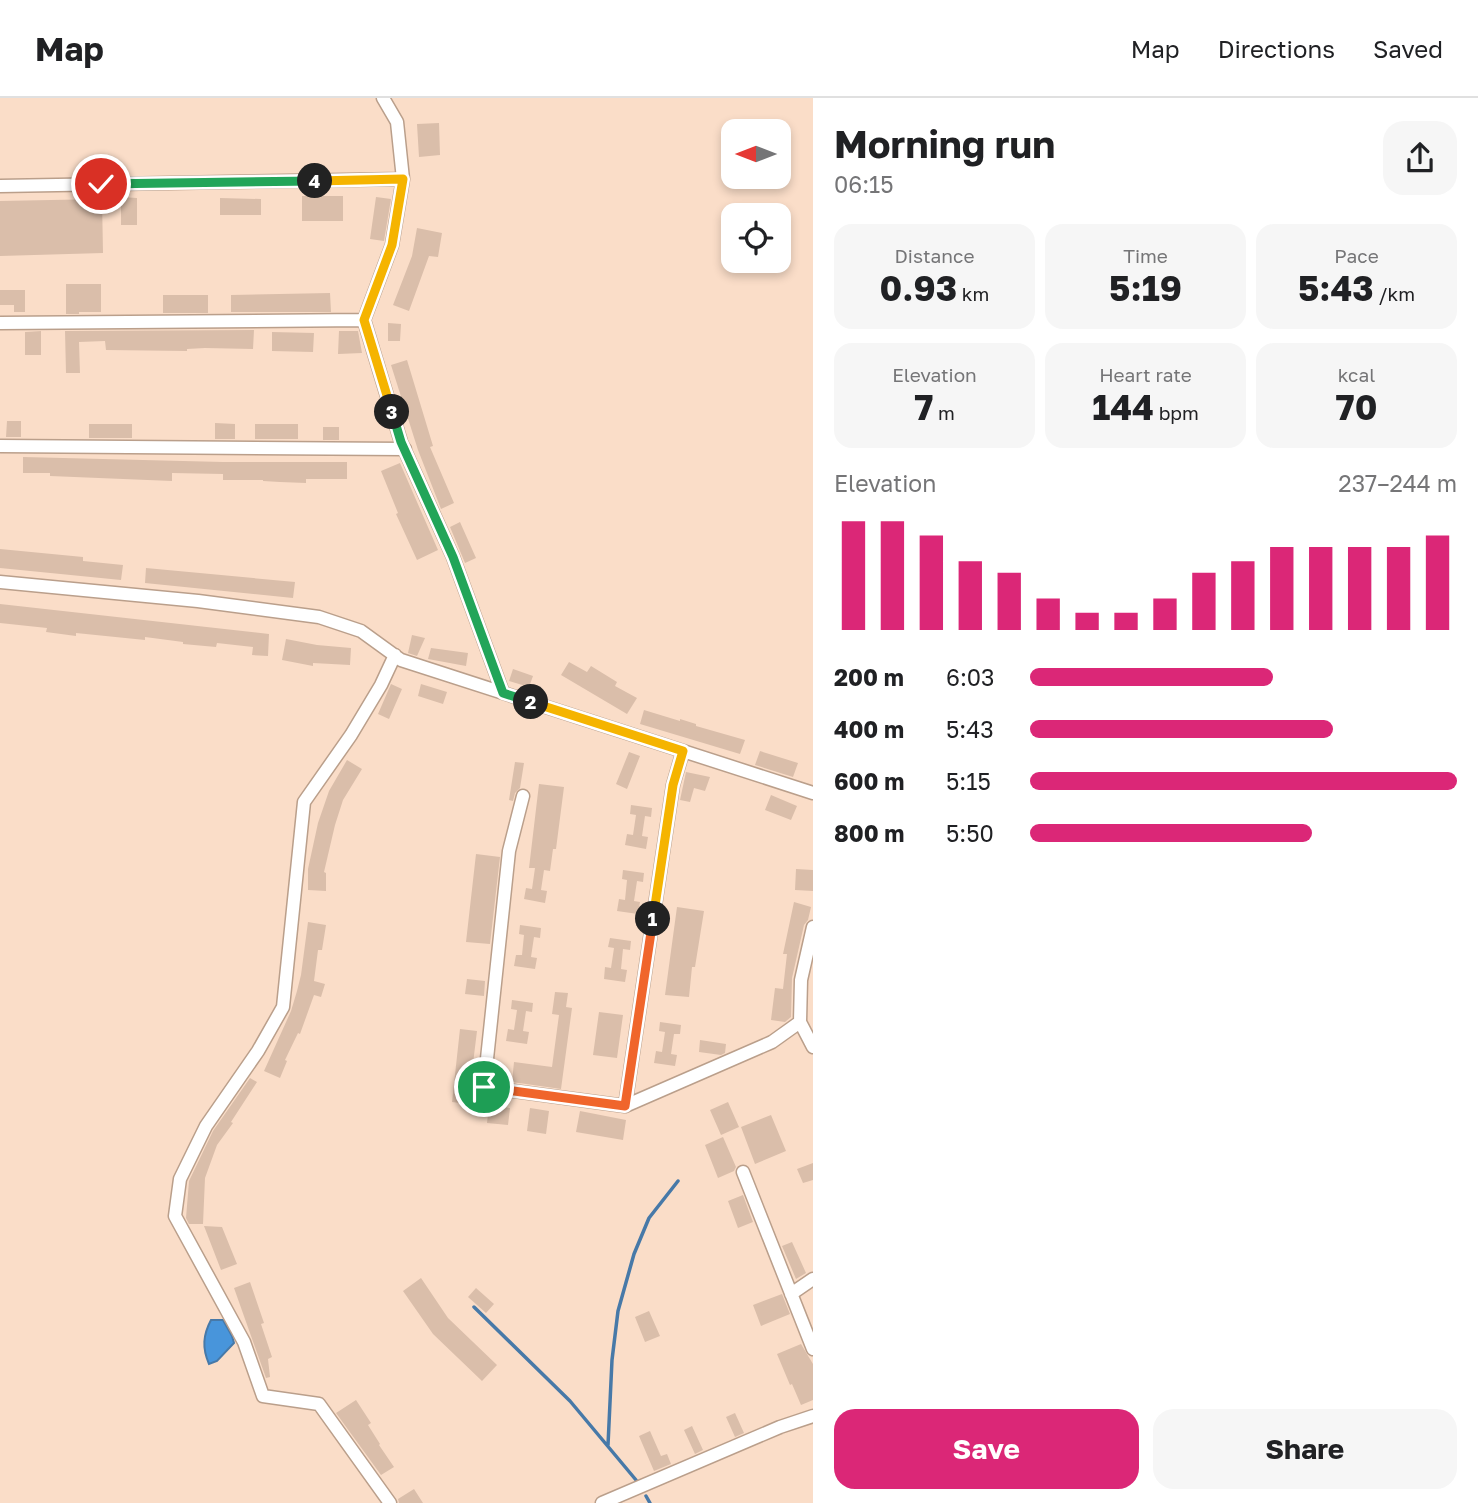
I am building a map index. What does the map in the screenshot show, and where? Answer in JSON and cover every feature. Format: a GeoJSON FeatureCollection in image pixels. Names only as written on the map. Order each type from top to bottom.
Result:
{"type":"FeatureCollection","features":[{"type":"Feature","properties":{"kind":"street"},"geometry":{"type":"LineString","coordinates":[[383,98],[397,122],[403,179],[392,245],[364,320],[405,449],[453,557],[503,693]]}},
{"type":"Feature","properties":{"kind":"street"},"geometry":{"type":"LineString","coordinates":[[0,186],[403,179]]}},
{"type":"Feature","properties":{"kind":"street"},"geometry":{"type":"LineString","coordinates":[[0,323],[364,320]]}},
{"type":"Feature","properties":{"kind":"street"},"geometry":{"type":"LineString","coordinates":[[0,446],[405,449]]}},
{"type":"Feature","properties":{"kind":"street"},"geometry":{"type":"LineString","coordinates":[[0,582],[198,601],[319,617],[361,631],[401,660],[813,793]]}},
{"type":"Feature","properties":{"kind":"street"},"geometry":{"type":"LineString","coordinates":[[390,1503],[319,1405],[263,1396],[244,1342],[175,1216],[180,1179],[206,1126],[258,1051],[283,1007],[304,802],[351,735],[381,685],[395,655]]}},
{"type":"Feature","properties":{"kind":"street"},"geometry":{"type":"LineString","coordinates":[[625,1106],[673,785],[683,751]]}},
{"type":"Feature","properties":{"kind":"street"},"geometry":{"type":"LineString","coordinates":[[523,796],[509,851],[484,1087],[625,1106],[772,1042],[800,1022]]}},
{"type":"Feature","properties":{"kind":"street"},"geometry":{"type":"LineString","coordinates":[[813,927],[801,979],[800,1022],[813,1047]]}},
{"type":"Feature","properties":{"kind":"street"},"geometry":{"type":"LineString","coordinates":[[743,1172],[813,1349]]}},
{"type":"Feature","properties":{"kind":"street"},"geometry":{"type":"LineString","coordinates":[[791,1294],[813,1279]]}},
{"type":"Feature","properties":{"kind":"street"},"geometry":{"type":"LineString","coordinates":[[602,1503],[780,1427],[813,1416]]}},
{"type":"Feature","properties":{"kind":"water"},"geometry":{"type":"Polygon","coordinates":[[[211,1320],[223,1320],[234,1343],[217,1361],[209,1364],[204,1342],[211,1320]]]}},
{"type":"Feature","properties":{"kind":"building"},"geometry":{"type":"Polygon","coordinates":[[[439,123],[440,155],[419,157],[417,124],[439,123]]]}},
{"type":"Feature","properties":{"kind":"building"},"geometry":{"type":"Polygon","coordinates":[[[302,196],[343,196],[343,221],[302,221],[302,196]]]}},
{"type":"Feature","properties":{"kind":"building"},"geometry":{"type":"Polygon","coordinates":[[[121,197],[137,198],[137,225],[121,225],[121,197]]]}},
{"type":"Feature","properties":{"kind":"building"},"geometry":{"type":"Polygon","coordinates":[[[376,197],[391,199],[384,241],[370,239],[376,197]]]}},
{"type":"Feature","properties":{"kind":"building"},"geometry":{"type":"Polygon","coordinates":[[[220,198],[261,199],[261,215],[220,215],[220,198]]]}},
{"type":"Feature","properties":{"kind":"building"},"geometry":{"type":"Polygon","coordinates":[[[102,199],[103,253],[0,256],[0,201],[102,199]]]}},
{"type":"Feature","properties":{"kind":"building"},"geometry":{"type":"Polygon","coordinates":[[[417,228],[442,233],[438,257],[429,256],[409,311],[393,305],[412,256],[417,228]]]}},
{"type":"Feature","properties":{"kind":"building"},"geometry":{"type":"Polygon","coordinates":[[[66,284],[101,284],[101,312],[66,314],[66,284]]]}},
{"type":"Feature","properties":{"kind":"building"},"geometry":{"type":"Polygon","coordinates":[[[0,290],[25,290],[25,312],[14,312],[14,305],[0,305],[0,290]]]}},
{"type":"Feature","properties":{"kind":"building"},"geometry":{"type":"Polygon","coordinates":[[[330,293],[331,312],[231,312],[231,295],[330,293]]]}},
{"type":"Feature","properties":{"kind":"building"},"geometry":{"type":"Polygon","coordinates":[[[163,295],[208,295],[208,313],[163,313],[163,295]]]}},
{"type":"Feature","properties":{"kind":"building"},"geometry":{"type":"Polygon","coordinates":[[[388,323],[401,324],[400,341],[388,341],[388,323]]]}},
{"type":"Feature","properties":{"kind":"building"},"geometry":{"type":"Polygon","coordinates":[[[254,330],[253,349],[106,350],[105,341],[79,342],[80,373],[66,373],[65,331],[254,330]]]}},
{"type":"Feature","properties":{"kind":"building"},"geometry":{"type":"Polygon","coordinates":[[[41,331],[41,355],[25,355],[25,332],[41,331]]]}},
{"type":"Feature","properties":{"kind":"building"},"geometry":{"type":"Polygon","coordinates":[[[339,331],[358,331],[362,353],[338,354],[339,331]]]}},
{"type":"Feature","properties":{"kind":"building"},"geometry":{"type":"Polygon","coordinates":[[[272,332],[314,333],[313,352],[272,351],[272,332]]]}},
{"type":"Feature","properties":{"kind":"building"},"geometry":{"type":"Polygon","coordinates":[[[407,360],[433,446],[430,447],[454,503],[441,509],[418,450],[391,365],[407,360]]]}},
{"type":"Feature","properties":{"kind":"building"},"geometry":{"type":"Polygon","coordinates":[[[7,421],[21,421],[21,437],[6,437],[7,421]]]}},
{"type":"Feature","properties":{"kind":"building"},"geometry":{"type":"Polygon","coordinates":[[[215,423],[235,424],[235,439],[215,439],[215,423]]]}},
{"type":"Feature","properties":{"kind":"building"},"geometry":{"type":"Polygon","coordinates":[[[89,424],[132,424],[132,438],[89,438],[89,424]]]}},
{"type":"Feature","properties":{"kind":"building"},"geometry":{"type":"Polygon","coordinates":[[[255,424],[298,424],[298,439],[255,439],[255,424]]]}},
{"type":"Feature","properties":{"kind":"building"},"geometry":{"type":"Polygon","coordinates":[[[323,427],[339,427],[339,440],[323,440],[323,427]]]}},
{"type":"Feature","properties":{"kind":"building"},"geometry":{"type":"Polygon","coordinates":[[[23,457],[347,462],[347,479],[306,479],[306,483],[223,480],[223,474],[172,473],[172,481],[50,476],[50,473],[23,473],[23,457]]]}},
{"type":"Feature","properties":{"kind":"building"},"geometry":{"type":"Polygon","coordinates":[[[400,463],[438,550],[417,560],[396,514],[398,513],[381,471],[400,463]]]}},
{"type":"Feature","properties":{"kind":"building"},"geometry":{"type":"Polygon","coordinates":[[[460,522],[476,558],[465,563],[450,527],[460,522]]]}},
{"type":"Feature","properties":{"kind":"building"},"geometry":{"type":"Polygon","coordinates":[[[0,549],[83,557],[83,561],[123,565],[121,580],[0,568],[0,549]]]}},
{"type":"Feature","properties":{"kind":"building"},"geometry":{"type":"Polygon","coordinates":[[[146,568],[295,582],[293,598],[145,583],[146,568]]]}},
{"type":"Feature","properties":{"kind":"building"},"geometry":{"type":"Polygon","coordinates":[[[0,604],[269,634],[268,656],[252,655],[253,647],[217,643],[216,647],[145,637],[145,640],[46,632],[47,628],[0,623],[0,604]]]}},
{"type":"Feature","properties":{"kind":"building"},"geometry":{"type":"Polygon","coordinates":[[[412,635],[425,638],[417,656],[408,653],[412,635]]]}},
{"type":"Feature","properties":{"kind":"building"},"geometry":{"type":"Polygon","coordinates":[[[286,639],[351,648],[350,665],[313,663],[313,666],[282,660],[286,639]]]}},
{"type":"Feature","properties":{"kind":"building"},"geometry":{"type":"Polygon","coordinates":[[[431,648],[468,653],[466,666],[428,659],[431,648]]]}},
{"type":"Feature","properties":{"kind":"building"},"geometry":{"type":"Polygon","coordinates":[[[569,662],[587,672],[591,666],[617,682],[615,686],[637,698],[627,714],[561,675],[569,662]]]}},
{"type":"Feature","properties":{"kind":"building"},"geometry":{"type":"Polygon","coordinates":[[[513,669],[533,676],[529,687],[509,681],[513,669]]]}},
{"type":"Feature","properties":{"kind":"building"},"geometry":{"type":"Polygon","coordinates":[[[391,684],[402,689],[389,719],[378,714],[391,684]]]}},
{"type":"Feature","properties":{"kind":"building"},"geometry":{"type":"Polygon","coordinates":[[[421,684],[447,692],[443,704],[418,696],[421,684]]]}},
{"type":"Feature","properties":{"kind":"building"},"geometry":{"type":"Polygon","coordinates":[[[644,710],[745,740],[740,754],[640,724],[644,710]]]}},
{"type":"Feature","properties":{"kind":"building"},"geometry":{"type":"Polygon","coordinates":[[[760,751],[798,763],[793,777],[755,765],[760,751]]]}},
{"type":"Feature","properties":{"kind":"building"},"geometry":{"type":"Polygon","coordinates":[[[629,752],[640,756],[627,789],[616,784],[629,752]]]}},
{"type":"Feature","properties":{"kind":"building"},"geometry":{"type":"Polygon","coordinates":[[[347,760],[362,769],[343,800],[335,825],[324,872],[326,891],[308,890],[308,869],[318,823],[329,791],[347,760]]]}},
{"type":"Feature","properties":{"kind":"building"},"geometry":{"type":"Polygon","coordinates":[[[515,762],[524,763],[520,788],[513,801],[509,800],[515,762]]]}},
{"type":"Feature","properties":{"kind":"building"},"geometry":{"type":"Polygon","coordinates":[[[686,772],[710,777],[705,791],[694,788],[690,802],[680,800],[686,772]]]}},
{"type":"Feature","properties":{"kind":"building"},"geometry":{"type":"Polygon","coordinates":[[[539,784],[564,787],[556,849],[553,849],[550,871],[544,870],[541,890],[547,891],[545,903],[524,899],[526,888],[532,889],[535,868],[529,868],[539,784]]]}},
{"type":"Feature","properties":{"kind":"building"},"geometry":{"type":"Polygon","coordinates":[[[771,795],[797,806],[791,820],[765,810],[771,795]]]}},
{"type":"Feature","properties":{"kind":"building"},"geometry":{"type":"Polygon","coordinates":[[[631,805],[652,808],[651,817],[645,816],[642,836],[648,837],[646,849],[625,845],[627,834],[633,835],[636,815],[630,814],[631,805]]]}},
{"type":"Feature","properties":{"kind":"building"},"geometry":{"type":"Polygon","coordinates":[[[476,854],[500,857],[490,944],[466,942],[476,854]]]}},
{"type":"Feature","properties":{"kind":"building"},"geometry":{"type":"Polygon","coordinates":[[[796,869],[813,870],[813,891],[795,890],[796,869]]]}},
{"type":"Feature","properties":{"kind":"building"},"geometry":{"type":"Polygon","coordinates":[[[623,870],[644,873],[643,882],[637,881],[634,901],[640,902],[638,914],[617,911],[619,899],[625,900],[627,880],[622,879],[623,870]]]}},
{"type":"Feature","properties":{"kind":"building"},"geometry":{"type":"Polygon","coordinates":[[[794,902],[811,907],[804,925],[792,978],[791,1017],[785,1022],[771,1020],[775,988],[783,989],[787,954],[783,954],[794,902]]]}},
{"type":"Feature","properties":{"kind":"building"},"geometry":{"type":"Polygon","coordinates":[[[677,907],[704,911],[695,967],[692,967],[689,997],[665,995],[677,907]]]}},
{"type":"Feature","properties":{"kind":"building"},"geometry":{"type":"Polygon","coordinates":[[[308,922],[326,925],[322,950],[318,950],[314,981],[325,984],[321,997],[314,995],[300,1034],[298,1033],[285,1060],[287,1061],[280,1078],[264,1071],[297,991],[308,922]]]}},
{"type":"Feature","properties":{"kind":"building"},"geometry":{"type":"Polygon","coordinates":[[[520,925],[541,928],[540,938],[534,937],[531,957],[537,958],[535,969],[514,966],[516,955],[522,955],[524,935],[519,934],[520,925]]]}},
{"type":"Feature","properties":{"kind":"building"},"geometry":{"type":"Polygon","coordinates":[[[610,938],[631,941],[630,950],[623,949],[621,969],[627,970],[625,982],[604,979],[605,967],[611,968],[614,948],[608,947],[610,938]]]}},
{"type":"Feature","properties":{"kind":"building"},"geometry":{"type":"Polygon","coordinates":[[[467,979],[485,981],[484,996],[465,994],[467,979]]]}},
{"type":"Feature","properties":{"kind":"building"},"geometry":{"type":"Polygon","coordinates":[[[555,992],[568,993],[566,1007],[572,1008],[561,1089],[512,1082],[514,1062],[552,1067],[559,1015],[552,1014],[555,992]]]}},
{"type":"Feature","properties":{"kind":"building"},"geometry":{"type":"Polygon","coordinates":[[[512,1000],[533,1003],[532,1012],[526,1011],[523,1031],[529,1032],[527,1044],[506,1041],[508,1029],[514,1030],[517,1010],[511,1009],[512,1000]]]}},
{"type":"Feature","properties":{"kind":"building"},"geometry":{"type":"Polygon","coordinates":[[[599,1012],[623,1015],[617,1058],[593,1055],[599,1012]]]}},
{"type":"Feature","properties":{"kind":"building"},"geometry":{"type":"Polygon","coordinates":[[[660,1022],[681,1025],[680,1034],[674,1034],[671,1054],[677,1055],[675,1066],[654,1063],[656,1051],[662,1052],[665,1032],[659,1031],[660,1022]]]}},
{"type":"Feature","properties":{"kind":"building"},"geometry":{"type":"Polygon","coordinates":[[[460,1029],[477,1031],[468,1104],[452,1102],[460,1029]]]}},
{"type":"Feature","properties":{"kind":"building"},"geometry":{"type":"Polygon","coordinates":[[[700,1040],[726,1044],[725,1053],[721,1055],[699,1052],[700,1040]]]}},
{"type":"Feature","properties":{"kind":"building"},"geometry":{"type":"Polygon","coordinates":[[[250,1078],[257,1082],[217,1145],[205,1178],[203,1224],[189,1224],[186,1218],[189,1181],[213,1131],[250,1078]]]}},
{"type":"Feature","properties":{"kind":"building"},"geometry":{"type":"Polygon","coordinates":[[[728,1102],[739,1127],[721,1135],[710,1110],[728,1102]]]}},
{"type":"Feature","properties":{"kind":"building"},"geometry":{"type":"Polygon","coordinates":[[[489,1105],[510,1108],[508,1125],[487,1123],[489,1105]]]}},
{"type":"Feature","properties":{"kind":"building"},"geometry":{"type":"Polygon","coordinates":[[[530,1108],[549,1111],[546,1134],[527,1131],[530,1108]]]}},
{"type":"Feature","properties":{"kind":"building"},"geometry":{"type":"Polygon","coordinates":[[[580,1111],[626,1120],[623,1140],[576,1132],[580,1111]]]}},
{"type":"Feature","properties":{"kind":"building"},"geometry":{"type":"Polygon","coordinates":[[[771,1115],[786,1151],[755,1164],[741,1127],[771,1115]]]}},
{"type":"Feature","properties":{"kind":"building"},"geometry":{"type":"Polygon","coordinates":[[[723,1137],[736,1167],[734,1171],[718,1178],[705,1145],[723,1137]]]}},
{"type":"Feature","properties":{"kind":"building"},"geometry":{"type":"Polygon","coordinates":[[[813,1163],[813,1180],[803,1183],[797,1169],[813,1163]]]}},
{"type":"Feature","properties":{"kind":"building"},"geometry":{"type":"Polygon","coordinates":[[[743,1195],[753,1222],[738,1228],[728,1201],[743,1195]]]}},
{"type":"Feature","properties":{"kind":"building"},"geometry":{"type":"Polygon","coordinates":[[[204,1226],[222,1227],[237,1264],[221,1270],[204,1226]]]}},
{"type":"Feature","properties":{"kind":"building"},"geometry":{"type":"Polygon","coordinates":[[[792,1242],[806,1273],[796,1279],[782,1246],[792,1242]]]}},
{"type":"Feature","properties":{"kind":"building"},"geometry":{"type":"Polygon","coordinates":[[[421,1278],[448,1318],[497,1365],[482,1381],[433,1334],[403,1291],[421,1278]]]}},
{"type":"Feature","properties":{"kind":"building"},"geometry":{"type":"Polygon","coordinates":[[[250,1282],[272,1357],[268,1359],[270,1377],[266,1378],[234,1288],[250,1282]]]}},
{"type":"Feature","properties":{"kind":"building"},"geometry":{"type":"Polygon","coordinates":[[[476,1288],[494,1304],[486,1313],[468,1297],[476,1288]]]}},
{"type":"Feature","properties":{"kind":"building"},"geometry":{"type":"Polygon","coordinates":[[[782,1294],[790,1314],[761,1326],[753,1305],[782,1294]]]}},
{"type":"Feature","properties":{"kind":"building"},"geometry":{"type":"Polygon","coordinates":[[[649,1311],[660,1336],[645,1342],[635,1317],[649,1311]]]}},
{"type":"Feature","properties":{"kind":"building"},"geometry":{"type":"Polygon","coordinates":[[[801,1344],[813,1364],[813,1400],[801,1405],[777,1354],[801,1344]]]}},
{"type":"Feature","properties":{"kind":"building"},"geometry":{"type":"Polygon","coordinates":[[[356,1400],[371,1423],[368,1425],[379,1445],[394,1467],[381,1475],[336,1413],[356,1400]]]}},
{"type":"Feature","properties":{"kind":"building"},"geometry":{"type":"Polygon","coordinates":[[[735,1413],[744,1433],[735,1437],[726,1417],[735,1413]]]}},
{"type":"Feature","properties":{"kind":"building"},"geometry":{"type":"Polygon","coordinates":[[[692,1426],[703,1450],[695,1454],[684,1430],[692,1426]]]}},
{"type":"Feature","properties":{"kind":"building"},"geometry":{"type":"Polygon","coordinates":[[[650,1431],[661,1456],[667,1454],[671,1464],[654,1471],[639,1436],[650,1431]]]}},
{"type":"Feature","properties":{"kind":"building"},"geometry":{"type":"Polygon","coordinates":[[[414,1489],[423,1503],[399,1503],[398,1499],[414,1489]]]}},
{"type":"Feature","properties":{"kind":"waterway"},"geometry":{"type":"LineString","coordinates":[[608,1445],[612,1360],[618,1311],[634,1254],[649,1218],[678,1181]]}},
{"type":"Feature","properties":{"kind":"waterway"},"geometry":{"type":"LineString","coordinates":[[474,1307],[570,1401],[636,1480]]}},
{"type":"Feature","properties":{"kind":"waterway"},"geometry":{"type":"LineString","coordinates":[[646,1496],[650,1503]]}},
{"type":"Feature","properties":{"kind":"route"},"geometry":{"type":"LineString","coordinates":[[101,184],[403,179],[392,245],[364,320],[401,442],[453,557],[503,693],[683,751],[673,785],[625,1106],[484,1087]]}}]}
